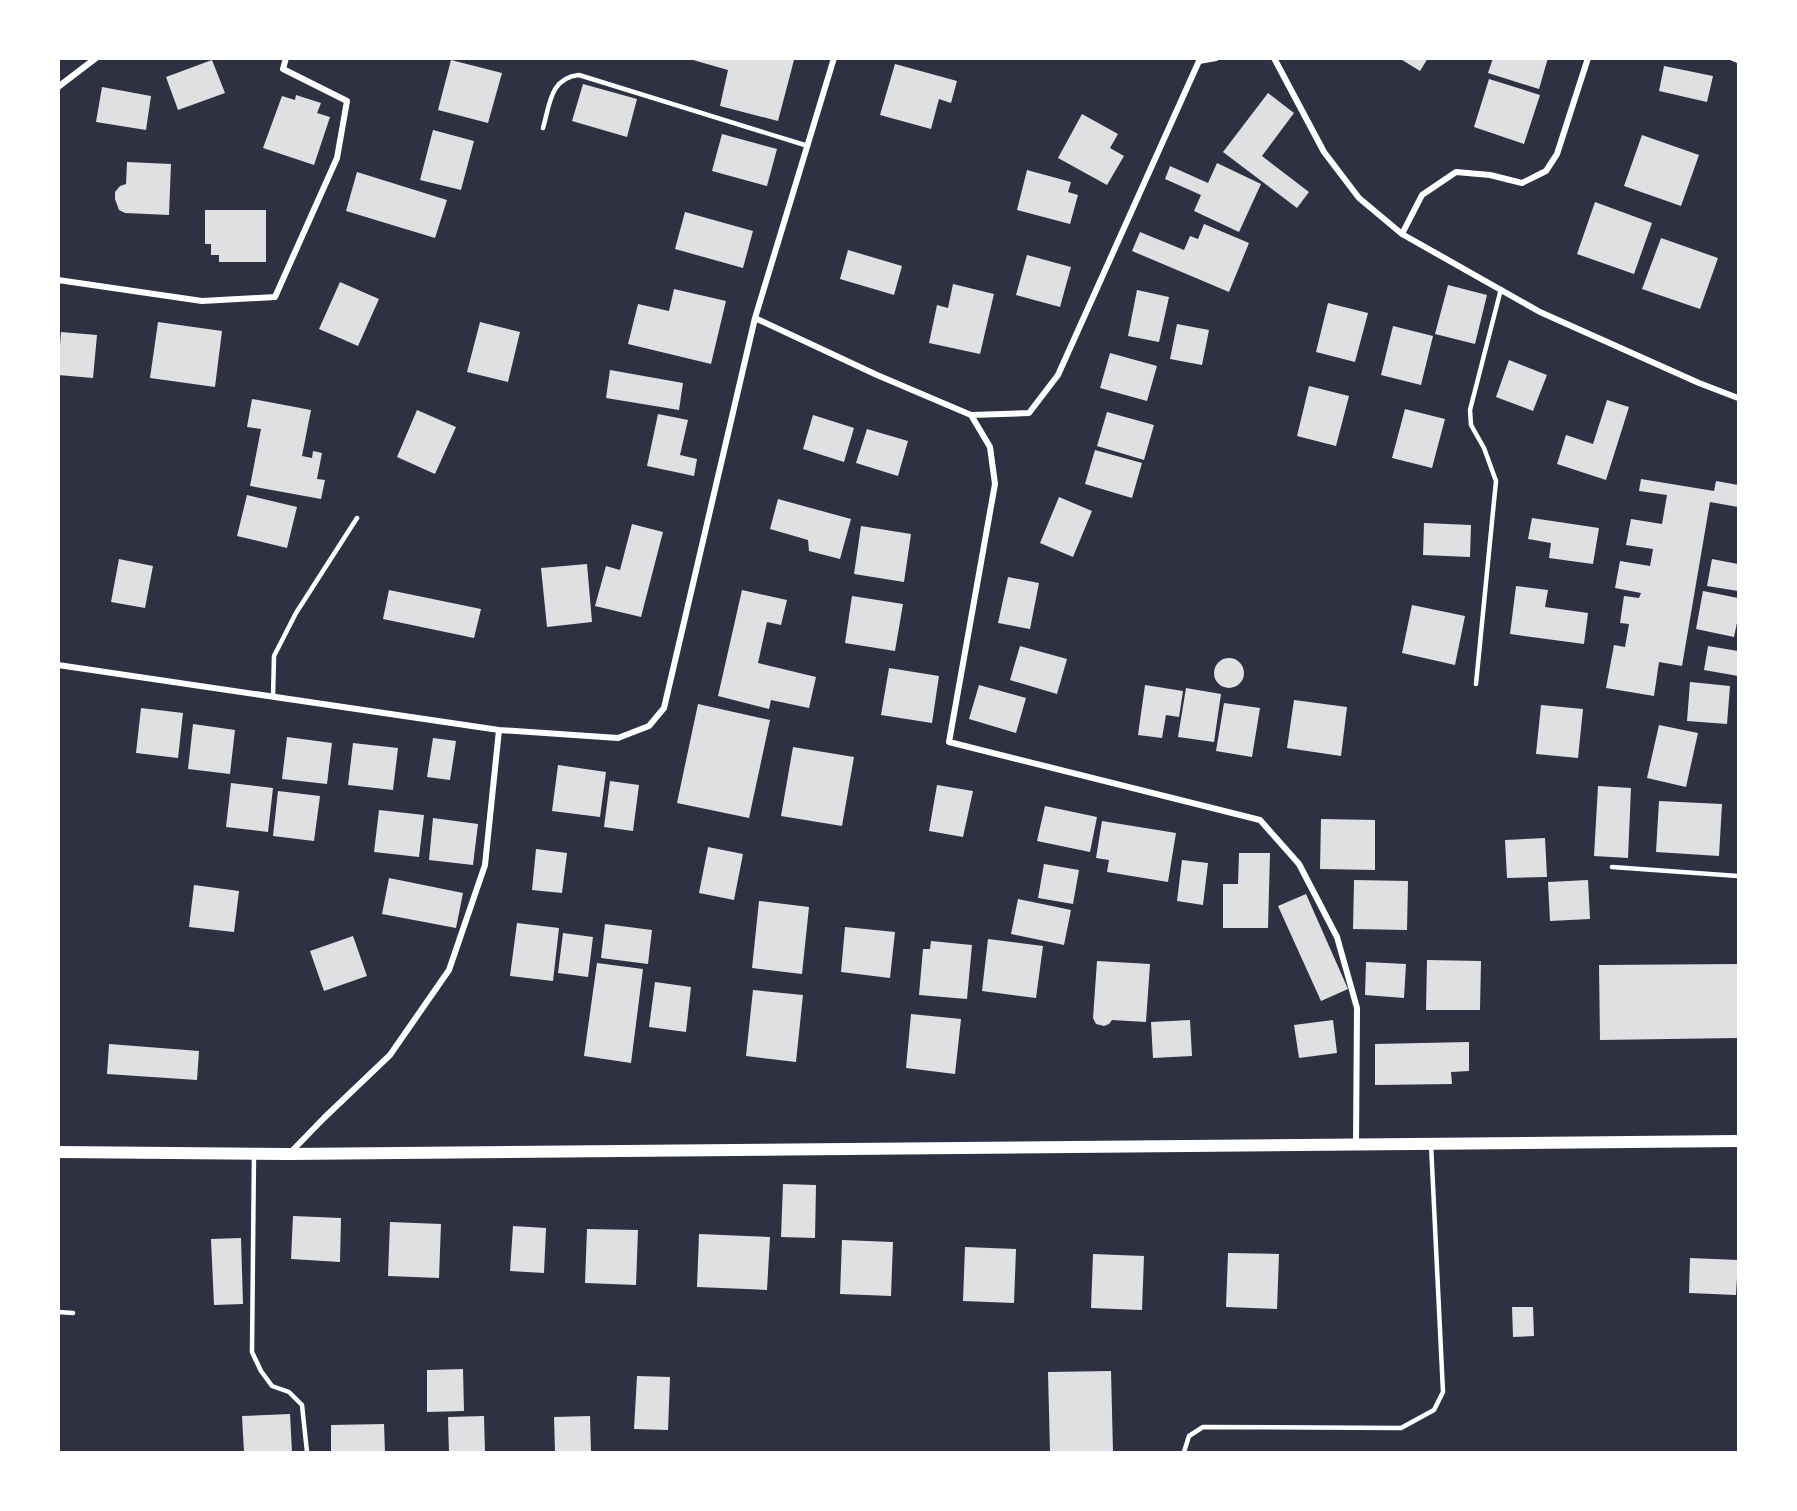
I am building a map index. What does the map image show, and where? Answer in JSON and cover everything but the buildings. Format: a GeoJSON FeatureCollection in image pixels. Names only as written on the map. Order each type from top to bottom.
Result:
{"type":"FeatureCollection","features":[{"type":"Feature","properties":{"kind":"main road"},"geometry":{"type":"LineString","coordinates":[[58,1152],[289,1154],[1738,1142]]}},
{"type":"Feature","properties":{"kind":"street"},"geometry":{"type":"LineString","coordinates":[[58,87],[96,58]]}},
{"type":"Feature","properties":{"kind":"street"},"geometry":{"type":"LineString","coordinates":[[58,279],[202,301],[274,297],[338,158],[348,101],[284,69],[286,58]]}},
{"type":"Feature","properties":{"kind":"street"},"geometry":{"type":"LineString","coordinates":[[58,665],[499,730],[618,738],[650,726],[664,708],[755,318],[834,58]]}},
{"type":"Feature","properties":{"kind":"street"},"geometry":{"type":"LineString","coordinates":[[755,318],[877,375],[971,415],[1029,413],[1058,375],[1199,61],[1216,58]]}},
{"type":"Feature","properties":{"kind":"street"},"geometry":{"type":"LineString","coordinates":[[1274,58],[1324,153],[1359,198],[1402,234],[1540,312],[1738,398]]}},
{"type":"Feature","properties":{"kind":"street"},"geometry":{"type":"LineString","coordinates":[[1402,234],[1422,195],[1456,172],[1490,175],[1522,183],[1546,171],[1557,154],[1588,58]]}},
{"type":"Feature","properties":{"kind":"street"},"geometry":{"type":"LineString","coordinates":[[971,415],[990,447],[995,484],[949,742],[1260,820],[1299,864],[1337,937],[1357,1008],[1356,1144]]}},
{"type":"Feature","properties":{"kind":"street"},"geometry":{"type":"LineString","coordinates":[[289,1154],[390,1055],[449,970],[485,866],[499,730]]}},
{"type":"Feature","properties":{"kind":"lane"},"geometry":{"type":"LineString","coordinates":[[1731,58],[1738,61]]}},
{"type":"Feature","properties":{"kind":"lane"},"geometry":{"type":"LineString","coordinates":[[543,128],[558,83],[568,76],[579,75],[808,146]]}},
{"type":"Feature","properties":{"kind":"lane"},"geometry":{"type":"LineString","coordinates":[[1476,684],[1496,481],[1484,448],[1471,424],[1470,410],[1501,289]]}},
{"type":"Feature","properties":{"kind":"lane"},"geometry":{"type":"LineString","coordinates":[[273,697],[274,657],[296,613],[357,518]]}},
{"type":"Feature","properties":{"kind":"lane"},"geometry":{"type":"LineString","coordinates":[[1612,867],[1738,876]]}},
{"type":"Feature","properties":{"kind":"lane"},"geometry":{"type":"LineString","coordinates":[[1184,1452],[1189,1436],[1203,1427],[1401,1428],[1434,1410],[1443,1392],[1431,1144]]}},
{"type":"Feature","properties":{"kind":"lane"},"geometry":{"type":"LineString","coordinates":[[254,1154],[252,1352],[261,1371],[272,1386],[289,1392],[302,1405],[307,1452]]}},
{"type":"Feature","properties":{"kind":"lane"},"geometry":{"type":"LineString","coordinates":[[58,1312],[73,1313]]}}]}
